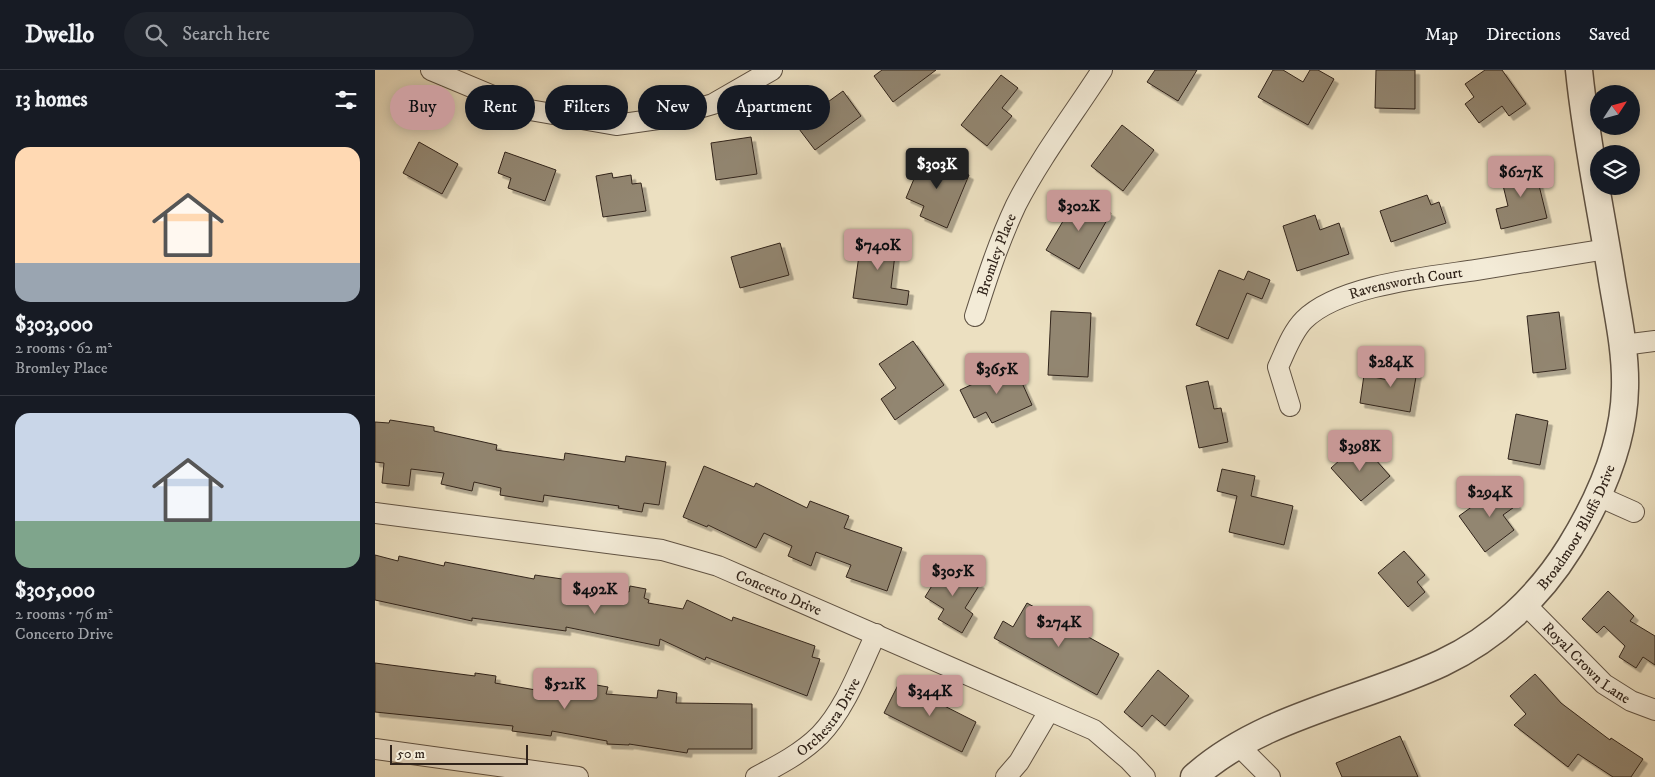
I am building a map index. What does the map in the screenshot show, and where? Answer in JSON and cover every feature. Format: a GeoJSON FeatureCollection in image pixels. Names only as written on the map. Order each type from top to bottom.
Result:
{"type":"FeatureCollection","features":[{"type":"Feature","properties":{"kind":"street"},"geometry":{"type":"LineString","coordinates":[[431,70],[523,109],[615,124],[665,118],[713,104],[772,70]]}},
{"type":"Feature","properties":{"kind":"street","name":"Bromley Place"},"geometry":{"type":"LineString","coordinates":[[975,316],[990,268],[1017,204],[1040,163],[1102,70]]}},
{"type":"Feature","properties":{"kind":"street","name":"Broadmoor Bluffs Drive"},"geometry":{"type":"LineString","coordinates":[[1194,777],[1238,745],[1281,725],[1416,675],[1449,660],[1488,636],[1526,605],[1561,562],[1585,523],[1608,471],[1619,429],[1625,389],[1623,345],[1584,114],[1579,70]]}},
{"type":"Feature","properties":{"kind":"street","name":"Ravensworth Court"},"geometry":{"type":"LineString","coordinates":[[1290,406],[1278,367],[1290,341],[1303,320],[1321,308],[1356,292],[1394,283],[1607,249]]}},
{"type":"Feature","properties":{"kind":"street"},"geometry":{"type":"LineString","coordinates":[[1623,345],[1655,341]]}},
{"type":"Feature","properties":{"kind":"street"},"geometry":{"type":"LineString","coordinates":[[1598,496],[1633,512]]}},
{"type":"Feature","properties":{"kind":"street","name":"Concerto Drive"},"geometry":{"type":"LineString","coordinates":[[375,513],[662,550],[718,566],[1094,730],[1129,760],[1145,777]]}},
{"type":"Feature","properties":{"kind":"street","name":"Royal Crown Lane"},"geometry":{"type":"LineString","coordinates":[[1526,605],[1604,684],[1631,701],[1655,710]]}},
{"type":"Feature","properties":{"kind":"street","name":"Orchestra Drive"},"geometry":{"type":"LineString","coordinates":[[756,777],[791,759],[821,734],[843,702],[876,634]]}},
{"type":"Feature","properties":{"kind":"street"},"geometry":{"type":"LineString","coordinates":[[1006,777],[1019,762],[1049,710]]}},
{"type":"Feature","properties":{"kind":"street"},"geometry":{"type":"LineString","coordinates":[[1238,745],[1270,777]]}},
{"type":"Feature","properties":{"kind":"street"},"geometry":{"type":"LineString","coordinates":[[375,749],[524,773],[578,777]]}},
{"type":"Feature","properties":{"kind":"building"},"geometry":{"type":"Polygon","coordinates":[[[882,70],[936,70],[893,102],[874,76],[882,70]]]}},
{"type":"Feature","properties":{"kind":"building"},"geometry":{"type":"Polygon","coordinates":[[[1155,70],[1197,70],[1178,101],[1147,82],[1155,70]]]}},
{"type":"Feature","properties":{"kind":"building"},"geometry":{"type":"Polygon","coordinates":[[[1273,70],[1283,70],[1303,82],[1310,70],[1318,70],[1334,79],[1308,125],[1258,97],[1273,70]]]}},
{"type":"Feature","properties":{"kind":"building"},"geometry":{"type":"Polygon","coordinates":[[[1376,70],[1415,70],[1415,109],[1375,108],[1376,70]]]}},
{"type":"Feature","properties":{"kind":"building"},"geometry":{"type":"Polygon","coordinates":[[[1485,70],[1502,70],[1526,104],[1509,116],[1502,106],[1479,123],[1465,104],[1474,97],[1465,84],[1485,70]]]}},
{"type":"Feature","properties":{"kind":"building"},"geometry":{"type":"Polygon","coordinates":[[[1001,75],[1018,88],[1002,108],[1012,116],[987,146],[961,125],[1001,75]]]}},
{"type":"Feature","properties":{"kind":"building"},"geometry":{"type":"Polygon","coordinates":[[[843,91],[861,116],[815,150],[800,130],[830,130],[830,100],[843,91]]]}},
{"type":"Feature","properties":{"kind":"building"},"geometry":{"type":"Polygon","coordinates":[[[1122,125],[1154,150],[1123,191],[1091,166],[1122,125]]]}},
{"type":"Feature","properties":{"kind":"building"},"geometry":{"type":"Polygon","coordinates":[[[751,137],[757,174],[716,180],[711,143],[751,137]]]}},
{"type":"Feature","properties":{"kind":"building"},"geometry":{"type":"Polygon","coordinates":[[[419,142],[458,164],[442,194],[403,173],[419,142]]]}},
{"type":"Feature","properties":{"kind":"building"},"geometry":{"type":"Polygon","coordinates":[[[505,152],[556,170],[545,201],[508,188],[511,178],[498,173],[505,152]]]}},
{"type":"Feature","properties":{"kind":"building"},"geometry":{"type":"Polygon","coordinates":[[[924,155],[969,175],[947,228],[920,216],[924,206],[906,198],[924,155]]]}},
{"type":"Feature","properties":{"kind":"building"},"geometry":{"type":"Polygon","coordinates":[[[1534,165],[1547,218],[1501,229],[1496,209],[1508,206],[1500,173],[1534,165]]]}},
{"type":"Feature","properties":{"kind":"building"},"geometry":{"type":"Polygon","coordinates":[[[612,173],[613,178],[631,175],[632,184],[641,183],[646,211],[603,217],[596,176],[612,173]]]}},
{"type":"Feature","properties":{"kind":"building"},"geometry":{"type":"Polygon","coordinates":[[[1079,194],[1111,213],[1079,269],[1046,250],[1079,194]]]}},
{"type":"Feature","properties":{"kind":"building"},"geometry":{"type":"Polygon","coordinates":[[[1427,195],[1431,205],[1439,202],[1446,223],[1391,242],[1380,211],[1427,195]]]}},
{"type":"Feature","properties":{"kind":"building"},"geometry":{"type":"Polygon","coordinates":[[[1315,215],[1320,230],[1339,223],[1349,254],[1297,271],[1283,226],[1315,215]]]}},
{"type":"Feature","properties":{"kind":"building"},"geometry":{"type":"Polygon","coordinates":[[[862,234],[897,238],[891,288],[909,291],[907,305],[853,298],[862,234]]]}},
{"type":"Feature","properties":{"kind":"building"},"geometry":{"type":"Polygon","coordinates":[[[780,243],[789,275],[740,288],[731,257],[780,243]]]}},
{"type":"Feature","properties":{"kind":"building"},"geometry":{"type":"Polygon","coordinates":[[[1219,270],[1244,280],[1248,271],[1270,280],[1262,299],[1247,293],[1228,339],[1196,325],[1219,270]]]}},
{"type":"Feature","properties":{"kind":"building"},"geometry":{"type":"Polygon","coordinates":[[[1051,311],[1091,313],[1088,377],[1048,375],[1051,311]]]}},
{"type":"Feature","properties":{"kind":"building"},"geometry":{"type":"Polygon","coordinates":[[[1559,312],[1566,369],[1533,373],[1527,316],[1559,312]]]}},
{"type":"Feature","properties":{"kind":"building"},"geometry":{"type":"Polygon","coordinates":[[[913,341],[944,385],[895,420],[881,399],[896,388],[879,364],[913,341]]]}},
{"type":"Feature","properties":{"kind":"building"},"geometry":{"type":"Polygon","coordinates":[[[1391,360],[1418,365],[1410,412],[1360,403],[1364,375],[1388,380],[1391,360]]]}},
{"type":"Feature","properties":{"kind":"building"},"geometry":{"type":"Polygon","coordinates":[[[1014,365],[1032,405],[992,423],[986,412],[974,418],[960,390],[1014,365]]]}},
{"type":"Feature","properties":{"kind":"building"},"geometry":{"type":"Polygon","coordinates":[[[1208,381],[1214,409],[1221,408],[1228,442],[1199,448],[1186,386],[1208,381]]]}},
{"type":"Feature","properties":{"kind":"building"},"geometry":{"type":"Polygon","coordinates":[[[1516,414],[1548,421],[1540,465],[1508,459],[1516,414]]]}},
{"type":"Feature","properties":{"kind":"building"},"geometry":{"type":"Polygon","coordinates":[[[390,420],[434,427],[434,431],[497,445],[496,450],[564,460],[565,453],[625,462],[626,456],[666,462],[659,505],[644,503],[642,512],[618,508],[619,506],[544,495],[543,502],[500,495],[501,488],[474,482],[472,491],[441,484],[444,473],[411,469],[409,486],[382,483],[384,463],[375,462],[375,422],[389,423],[390,420]]]}},
{"type":"Feature","properties":{"kind":"building"},"geometry":{"type":"Polygon","coordinates":[[[1360,442],[1390,476],[1361,501],[1331,468],[1360,442]]]}},
{"type":"Feature","properties":{"kind":"building"},"geometry":{"type":"Polygon","coordinates":[[[704,466],[754,487],[756,483],[807,508],[810,501],[849,516],[844,528],[902,548],[887,591],[846,577],[851,565],[816,552],[811,566],[788,556],[792,546],[764,533],[756,548],[708,525],[707,527],[683,517],[704,466]]]}},
{"type":"Feature","properties":{"kind":"building"},"geometry":{"type":"Polygon","coordinates":[[[1222,469],[1255,476],[1251,496],[1293,506],[1284,545],[1229,532],[1237,496],[1217,491],[1222,469]]]}},
{"type":"Feature","properties":{"kind":"building"},"geometry":{"type":"Polygon","coordinates":[[[1502,485],[1517,505],[1503,515],[1514,530],[1485,552],[1459,516],[1502,485]]]}},
{"type":"Feature","properties":{"kind":"building"},"geometry":{"type":"Polygon","coordinates":[[[1404,551],[1425,575],[1417,582],[1425,592],[1408,607],[1378,573],[1404,551]]]}},
{"type":"Feature","properties":{"kind":"building"},"geometry":{"type":"Polygon","coordinates":[[[375,555],[398,561],[399,556],[444,566],[445,562],[534,579],[535,575],[629,592],[630,586],[646,589],[644,598],[649,600],[648,603],[683,609],[687,600],[732,621],[733,617],[815,646],[812,657],[820,659],[807,696],[706,657],[705,660],[660,639],[659,646],[566,627],[566,631],[472,618],[472,621],[375,600],[375,555]]]}},
{"type":"Feature","properties":{"kind":"building"},"geometry":{"type":"Polygon","coordinates":[[[946,563],[980,584],[965,608],[973,614],[962,633],[938,619],[944,609],[925,597],[946,563]]]}},
{"type":"Feature","properties":{"kind":"building"},"geometry":{"type":"Polygon","coordinates":[[[1608,591],[1634,616],[1630,621],[1655,636],[1655,665],[1643,657],[1636,668],[1619,657],[1625,646],[1604,626],[1597,633],[1582,619],[1608,591]]]}},
{"type":"Feature","properties":{"kind":"building"},"geometry":{"type":"Polygon","coordinates":[[[1027,603],[1119,654],[1097,695],[994,638],[1003,621],[1013,627],[1027,603]]]}},
{"type":"Feature","properties":{"kind":"building"},"geometry":{"type":"Polygon","coordinates":[[[375,663],[475,676],[475,673],[496,676],[495,683],[565,695],[567,680],[608,687],[606,694],[657,698],[658,690],[677,693],[676,703],[752,704],[752,749],[688,749],[687,753],[629,744],[607,744],[607,741],[552,731],[551,736],[512,731],[513,726],[375,712],[375,663]]]}},
{"type":"Feature","properties":{"kind":"building"},"geometry":{"type":"Polygon","coordinates":[[[1158,670],[1189,696],[1165,726],[1152,715],[1142,727],[1124,712],[1158,670]]]}},
{"type":"Feature","properties":{"kind":"building"},"geometry":{"type":"Polygon","coordinates":[[[1535,674],[1561,703],[1610,740],[1611,738],[1643,759],[1631,777],[1613,777],[1578,754],[1568,767],[1514,725],[1526,714],[1510,696],[1535,674]]]}},
{"type":"Feature","properties":{"kind":"building"},"geometry":{"type":"Polygon","coordinates":[[[899,683],[976,722],[962,752],[884,713],[899,683]]]}},
{"type":"Feature","properties":{"kind":"building"},"geometry":{"type":"Polygon","coordinates":[[[1400,736],[1418,777],[1342,777],[1336,763],[1400,736]]]}}]}
